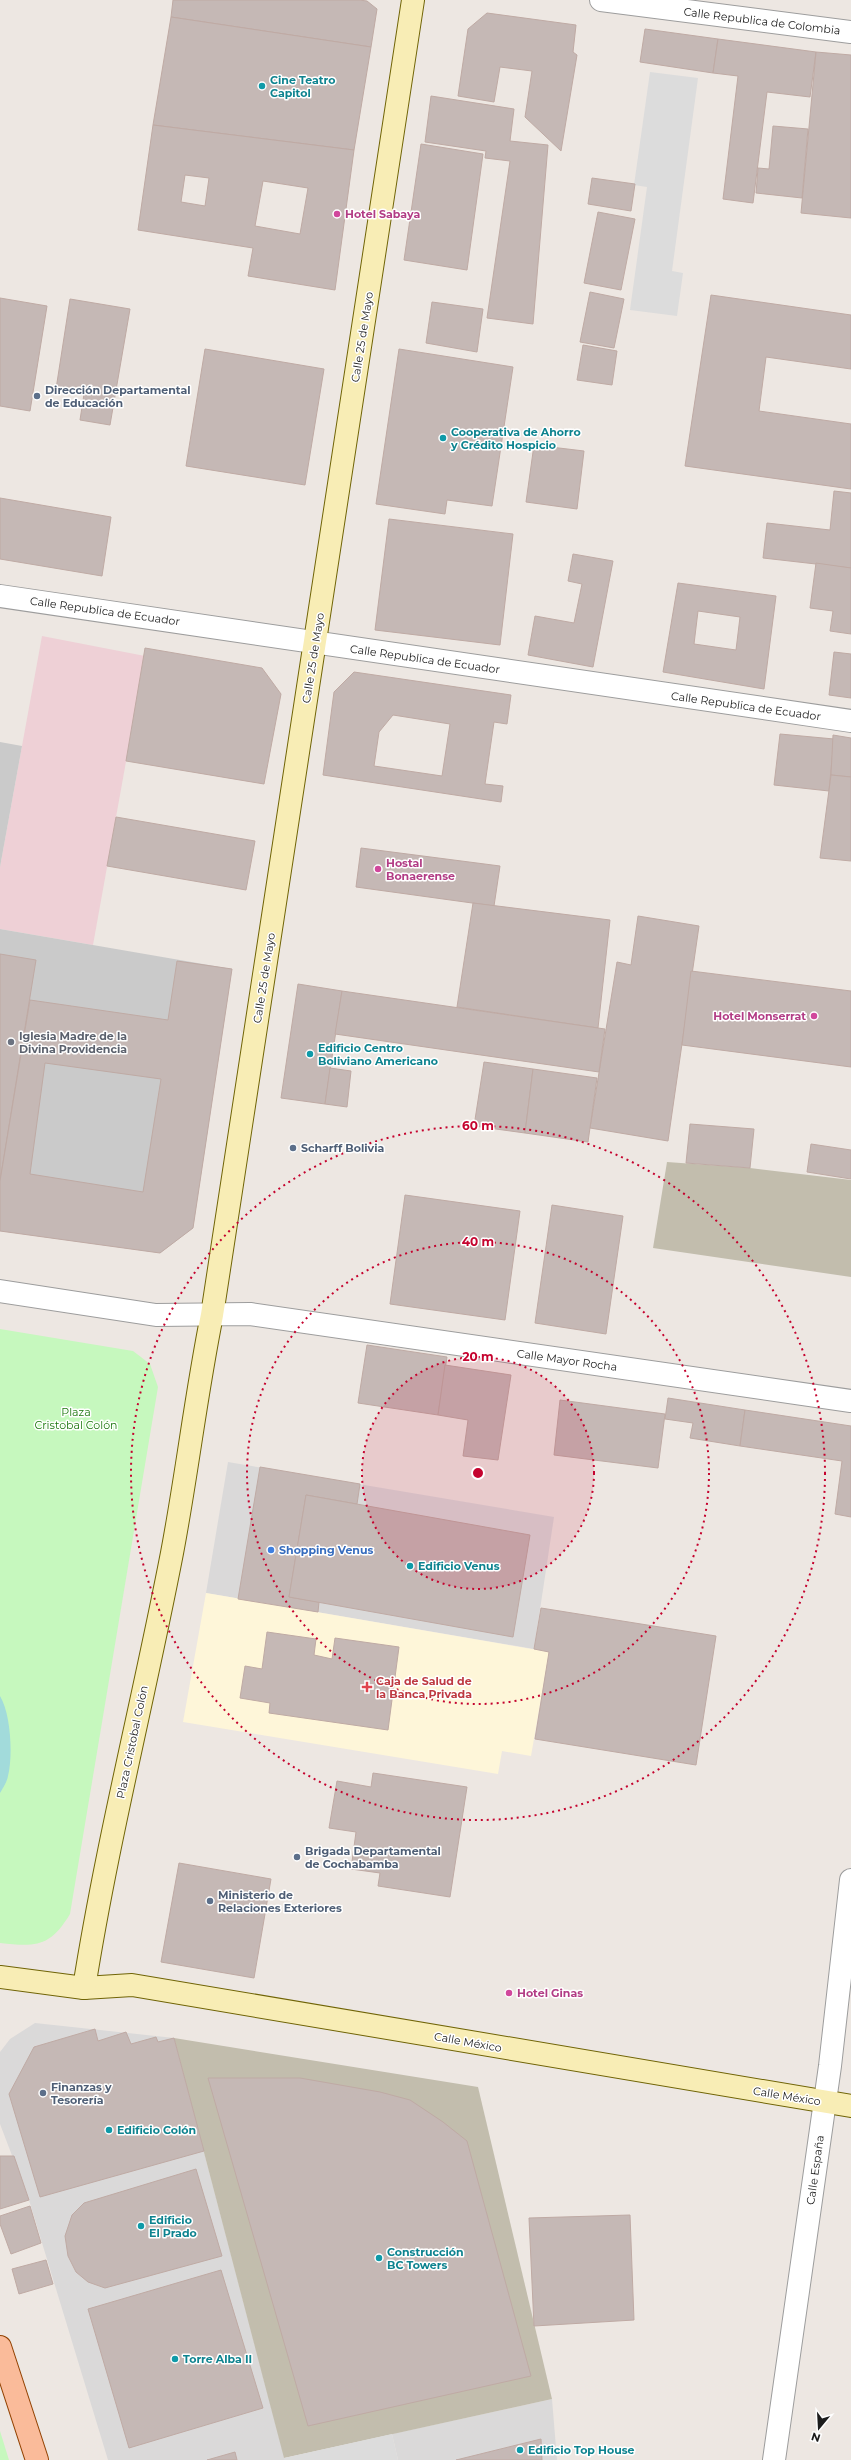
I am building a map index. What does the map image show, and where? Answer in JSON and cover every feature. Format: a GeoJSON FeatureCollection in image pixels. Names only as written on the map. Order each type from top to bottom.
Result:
{"type":"FeatureCollection","features":[{"type":"Feature","properties":{"kind":"main road","name":"Calle 25 de Mayo"},"geometry":{"type":"LineString","coordinates":[[212,1315],[413,0]]}},
{"type":"Feature","properties":{"kind":"main road","name":"Plaza Cristobal Colón"},"geometry":{"type":"LineString","coordinates":[[84,1988],[97,1909],[172,1552],[200,1377],[212,1315]]}},
{"type":"Feature","properties":{"kind":"main road"},"geometry":{"type":"LineString","coordinates":[[0,1977],[84,1988]]}},
{"type":"Feature","properties":{"kind":"main road","name":"Calle México"},"geometry":{"type":"LineString","coordinates":[[84,1988],[132,1985],[851,2106]]}},
{"type":"Feature","properties":{"kind":"main road"},"geometry":{"type":"LineString","coordinates":[[0,2347],[37,2460]]}},
{"type":"Feature","properties":{"kind":"street","name":"Calle Republica de Colombia"},"geometry":{"type":"LineString","coordinates":[[601,0],[851,32]]}},
{"type":"Feature","properties":{"kind":"street","name":"Calle Republica de Ecuador"},"geometry":{"type":"LineString","coordinates":[[0,596],[851,721]]}},
{"type":"Feature","properties":{"kind":"street"},"geometry":{"type":"LineString","coordinates":[[0,1291],[156,1315],[212,1315]]}},
{"type":"Feature","properties":{"kind":"street","name":"Calle Mayor Rocha"},"geometry":{"type":"LineString","coordinates":[[212,1315],[250,1314],[851,1402]]}},
{"type":"Feature","properties":{"kind":"street","name":"Calle España"},"geometry":{"type":"LineString","coordinates":[[774,2460],[825,2102],[851,1880]]}},
{"type":"Feature","properties":{"kind":"shaded area"},"geometry":{"type":"Polygon","coordinates":[[[650,72],[698,78],[672,271],[683,273],[677,316],[630,310],[647,187],[634,185],[650,72]]]}},
{"type":"Feature","properties":{"kind":"shaded area"},"geometry":{"type":"Polygon","coordinates":[[[42,636],[145,656],[93,945],[0,929],[0,867],[42,636]]]}},
{"type":"Feature","properties":{"kind":"shaded area"},"geometry":{"type":"Polygon","coordinates":[[[0,742],[22,746],[0,867],[0,742]]]}},
{"type":"Feature","properties":{"kind":"shaded area"},"geometry":{"type":"Polygon","coordinates":[[[0,929],[232,969],[193,1228],[160,1253],[0,1231],[0,929]]]}},
{"type":"Feature","properties":{"kind":"shaded area"},"geometry":{"type":"Polygon","coordinates":[[[667,1162],[750,1168],[851,1180],[851,1277],[653,1248],[667,1162]]]}},
{"type":"Feature","properties":{"kind":"shaded area","name":"Edificio Venus"},"geometry":{"type":"Polygon","coordinates":[[[228,1462],[554,1517],[534,1649],[206,1593],[228,1462]]]}},
{"type":"Feature","properties":{"kind":"shaded area","name":"Caja de Salud de la Banca Privada"},"geometry":{"type":"Polygon","coordinates":[[[206,1593],[549,1652],[531,1756],[502,1751],[498,1774],[183,1722],[206,1593]]]}},
{"type":"Feature","properties":{"kind":"shaded area"},"geometry":{"type":"Polygon","coordinates":[[[35,2023],[174,2038],[285,2460],[108,2460],[29,2200],[0,2124],[0,2052],[10,2039],[35,2023]]]}},
{"type":"Feature","properties":{"kind":"shaded area","name":"Construcción BC Towers"},"geometry":{"type":"Polygon","coordinates":[[[174,2038],[478,2087],[552,2399],[284,2458],[174,2038]]]}},
{"type":"Feature","properties":{"kind":"shaded area","name":"Edificio Top House"},"geometry":{"type":"Polygon","coordinates":[[[552,2399],[557,2460],[398,2460],[392,2434],[552,2399]]]}},
{"type":"Feature","properties":{"kind":"shaded area"},"geometry":{"type":"Polygon","coordinates":[[[392,2434],[398,2460],[285,2460],[284,2458],[392,2434]]]}},
{"type":"Feature","properties":{"kind":"green space","name":"Plaza Cristobal Colón"},"geometry":{"type":"Polygon","coordinates":[[[0,1329],[133,1351],[150,1364],[158,1387],[70,1914],[63,1925],[49,1939],[33,1944],[23,1945],[0,1943],[0,1329]]]}},
{"type":"Feature","properties":{"kind":"green space"},"geometry":{"type":"Polygon","coordinates":[[[0,2431],[9,2460],[0,2460],[0,2431]]]}},
{"type":"Feature","properties":{"kind":"water"},"geometry":{"type":"Polygon","coordinates":[[[0,1696],[7,1713],[11,1747],[10,1768],[5,1785],[0,1793],[0,1696]]]}},
{"type":"Feature","properties":{"kind":"building"},"geometry":{"type":"Polygon","coordinates":[[[173,0],[359,0],[367,1],[377,9],[371,47],[171,17],[173,0]]]}},
{"type":"Feature","properties":{"kind":"building"},"geometry":{"type":"Polygon","coordinates":[[[487,13],[576,25],[573,52],[577,55],[561,151],[525,117],[532,71],[500,67],[494,102],[458,96],[468,29],[487,13]]]}},
{"type":"Feature","properties":{"kind":"building","name":"Cine Teatro Capitol"},"geometry":{"type":"Polygon","coordinates":[[[171,17],[371,47],[354,150],[153,125],[171,17]]]}},
{"type":"Feature","properties":{"kind":"building"},"geometry":{"type":"Polygon","coordinates":[[[645,29],[718,39],[713,73],[640,62],[645,29]]]}},
{"type":"Feature","properties":{"kind":"building"},"geometry":{"type":"Polygon","coordinates":[[[718,39],[816,52],[810,97],[767,92],[753,203],[723,199],[738,76],[713,73],[718,39]]]}},
{"type":"Feature","properties":{"kind":"building"},"geometry":{"type":"Polygon","coordinates":[[[816,52],[851,55],[851,218],[801,213],[816,52]]]}},
{"type":"Feature","properties":{"kind":"building"},"geometry":{"type":"Polygon","coordinates":[[[431,96],[514,109],[510,141],[548,145],[533,324],[487,318],[510,161],[485,158],[486,151],[425,142],[431,96]]]}},
{"type":"Feature","properties":{"kind":"building"},"geometry":{"type":"Polygon","coordinates":[[[153,125],[354,150],[335,290],[248,276],[253,248],[138,230],[153,125]],[[185,175],[181,202],[205,206],[209,178],[185,175]],[[263,181],[255,226],[300,234],[308,188],[263,181]]]}},
{"type":"Feature","properties":{"kind":"building"},"geometry":{"type":"Polygon","coordinates":[[[773,126],[808,129],[802,198],[756,193],[758,168],[769,169],[773,126]]]}},
{"type":"Feature","properties":{"kind":"building"},"geometry":{"type":"Polygon","coordinates":[[[421,144],[483,154],[467,270],[404,260],[421,144]]]}},
{"type":"Feature","properties":{"kind":"building"},"geometry":{"type":"Polygon","coordinates":[[[592,178],[635,184],[631,211],[588,204],[592,178]]]}},
{"type":"Feature","properties":{"kind":"building"},"geometry":{"type":"Polygon","coordinates":[[[598,212],[635,219],[621,290],[584,283],[598,212]]]}},
{"type":"Feature","properties":{"kind":"building"},"geometry":{"type":"Polygon","coordinates":[[[590,292],[624,299],[614,348],[580,342],[590,292]]]}},
{"type":"Feature","properties":{"kind":"building"},"geometry":{"type":"Polygon","coordinates":[[[711,295],[851,315],[851,369],[766,357],[759,411],[851,424],[851,489],[685,466],[711,295]]]}},
{"type":"Feature","properties":{"kind":"building"},"geometry":{"type":"Polygon","coordinates":[[[0,298],[47,306],[30,411],[0,406],[0,298]]]}},
{"type":"Feature","properties":{"kind":"building"},"geometry":{"type":"Polygon","coordinates":[[[70,299],[130,309],[110,425],[80,420],[84,394],[56,389],[70,299]]]}},
{"type":"Feature","properties":{"kind":"building"},"geometry":{"type":"Polygon","coordinates":[[[432,302],[483,309],[477,352],[426,343],[432,302]]]}},
{"type":"Feature","properties":{"kind":"building"},"geometry":{"type":"Polygon","coordinates":[[[583,345],[617,351],[612,385],[577,380],[583,345]]]}},
{"type":"Feature","properties":{"kind":"building"},"geometry":{"type":"Polygon","coordinates":[[[205,349],[324,369],[305,485],[186,466],[205,349]]]}},
{"type":"Feature","properties":{"kind":"building","name":"Cooperativa de Ahorro y Crédito Hospicio"},"geometry":{"type":"Polygon","coordinates":[[[399,349],[513,367],[492,506],[447,500],[445,514],[376,504],[399,349]]]}},
{"type":"Feature","properties":{"kind":"building"},"geometry":{"type":"Polygon","coordinates":[[[534,445],[584,451],[577,509],[526,502],[534,445]]]}},
{"type":"Feature","properties":{"kind":"building"},"geometry":{"type":"Polygon","coordinates":[[[834,491],[851,493],[851,568],[763,558],[767,523],[830,530],[834,491]]]}},
{"type":"Feature","properties":{"kind":"building"},"geometry":{"type":"Polygon","coordinates":[[[0,498],[111,517],[102,576],[0,559],[0,498]]]}},
{"type":"Feature","properties":{"kind":"building"},"geometry":{"type":"Polygon","coordinates":[[[389,519],[513,534],[500,645],[375,630],[389,519]]]}},
{"type":"Feature","properties":{"kind":"building"},"geometry":{"type":"Polygon","coordinates":[[[573,554],[613,561],[593,667],[528,655],[535,616],[574,623],[582,584],[568,581],[573,554]]]}},
{"type":"Feature","properties":{"kind":"building"},"geometry":{"type":"Polygon","coordinates":[[[816,563],[851,568],[851,634],[830,631],[833,611],[810,608],[816,563]]]}},
{"type":"Feature","properties":{"kind":"building"},"geometry":{"type":"Polygon","coordinates":[[[678,583],[776,596],[764,689],[663,672],[678,583]],[[698,611],[694,644],[736,650],[740,617],[698,611]]]}},
{"type":"Feature","properties":{"kind":"building"},"geometry":{"type":"Polygon","coordinates":[[[145,648],[262,668],[281,694],[264,784],[126,761],[145,648]]]}},
{"type":"Feature","properties":{"kind":"building"},"geometry":{"type":"Polygon","coordinates":[[[834,652],[851,654],[851,698],[829,695],[834,652]]]}},
{"type":"Feature","properties":{"kind":"building"},"geometry":{"type":"Polygon","coordinates":[[[354,672],[511,695],[507,724],[494,722],[485,784],[503,786],[501,802],[323,775],[334,692],[354,672]],[[393,715],[379,732],[374,766],[442,776],[450,724],[393,715]]]}},
{"type":"Feature","properties":{"kind":"building"},"geometry":{"type":"Polygon","coordinates":[[[780,734],[834,739],[829,791],[774,785],[780,734]]]}},
{"type":"Feature","properties":{"kind":"building"},"geometry":{"type":"Polygon","coordinates":[[[833,735],[851,738],[851,777],[831,775],[833,735]]]}},
{"type":"Feature","properties":{"kind":"building"},"geometry":{"type":"Polygon","coordinates":[[[831,775],[851,777],[851,861],[820,858],[831,775]]]}},
{"type":"Feature","properties":{"kind":"building"},"geometry":{"type":"Polygon","coordinates":[[[116,817],[255,841],[246,890],[107,866],[116,817]]]}},
{"type":"Feature","properties":{"kind":"building","name":"Hostal Bonaerense"},"geometry":{"type":"Polygon","coordinates":[[[361,848],[500,866],[494,906],[356,887],[361,848]]]}},
{"type":"Feature","properties":{"kind":"building"},"geometry":{"type":"Polygon","coordinates":[[[473,903],[610,920],[598,1028],[457,1007],[473,903]]]}},
{"type":"Feature","properties":{"kind":"building"},"geometry":{"type":"Polygon","coordinates":[[[638,916],[699,926],[668,1141],[590,1128],[617,962],[631,965],[638,916]]]}},
{"type":"Feature","properties":{"kind":"building","name":"Iglesia Madre de la Divina Providencia"},"geometry":{"type":"Polygon","coordinates":[[[0,954],[36,960],[0,1181],[0,954]]]}},
{"type":"Feature","properties":{"kind":"building"},"geometry":{"type":"Polygon","coordinates":[[[177,961],[232,969],[193,1228],[160,1253],[0,1231],[0,1181],[30,1000],[168,1020],[177,961]],[[45,1063],[30,1174],[143,1192],[161,1079],[45,1063]]]}},
{"type":"Feature","properties":{"kind":"building","name":"Hotel Monserrat"},"geometry":{"type":"Polygon","coordinates":[[[691,971],[851,991],[851,1067],[682,1045],[691,971]]]}},
{"type":"Feature","properties":{"kind":"building","name":"Edificio Centro Boliviano Americano"},"geometry":{"type":"Polygon","coordinates":[[[298,984],[342,991],[325,1104],[281,1098],[298,984]]]}},
{"type":"Feature","properties":{"kind":"building"},"geometry":{"type":"Polygon","coordinates":[[[342,991],[605,1029],[599,1072],[335,1034],[342,991]]]}},
{"type":"Feature","properties":{"kind":"building"},"geometry":{"type":"Polygon","coordinates":[[[484,1062],[533,1069],[525,1133],[474,1126],[484,1062]]]}},
{"type":"Feature","properties":{"kind":"building"},"geometry":{"type":"Polygon","coordinates":[[[330,1068],[351,1071],[347,1107],[325,1104],[330,1068]]]}},
{"type":"Feature","properties":{"kind":"building"},"geometry":{"type":"Polygon","coordinates":[[[533,1069],[597,1078],[588,1142],[525,1133],[533,1069]]]}},
{"type":"Feature","properties":{"kind":"building"},"geometry":{"type":"Polygon","coordinates":[[[690,1124],[754,1129],[750,1168],[686,1163],[690,1124]]]}},
{"type":"Feature","properties":{"kind":"building"},"geometry":{"type":"Polygon","coordinates":[[[811,1144],[851,1150],[851,1179],[807,1172],[811,1144]]]}},
{"type":"Feature","properties":{"kind":"building"},"geometry":{"type":"Polygon","coordinates":[[[405,1195],[520,1211],[505,1320],[390,1304],[405,1195]]]}},
{"type":"Feature","properties":{"kind":"building"},"geometry":{"type":"Polygon","coordinates":[[[552,1205],[623,1216],[606,1334],[535,1323],[552,1205]]]}},
{"type":"Feature","properties":{"kind":"building"},"geometry":{"type":"Polygon","coordinates":[[[367,1345],[447,1357],[438,1415],[358,1403],[367,1345]]]}},
{"type":"Feature","properties":{"kind":"building"},"geometry":{"type":"Polygon","coordinates":[[[445,1365],[511,1375],[498,1460],[463,1456],[468,1420],[438,1415],[445,1365]]]}},
{"type":"Feature","properties":{"kind":"building"},"geometry":{"type":"Polygon","coordinates":[[[668,1398],[745,1410],[740,1446],[690,1438],[693,1423],[665,1419],[668,1398]]]}},
{"type":"Feature","properties":{"kind":"building"},"geometry":{"type":"Polygon","coordinates":[[[560,1400],[665,1414],[658,1468],[554,1455],[560,1400]]]}},
{"type":"Feature","properties":{"kind":"building"},"geometry":{"type":"Polygon","coordinates":[[[745,1410],[851,1426],[851,1517],[835,1514],[842,1461],[740,1446],[745,1410]]]}},
{"type":"Feature","properties":{"kind":"building","name":"Shopping Venus"},"geometry":{"type":"Polygon","coordinates":[[[260,1467],[360,1484],[357,1504],[306,1495],[289,1597],[319,1602],[318,1612],[238,1599],[260,1467]]]}},
{"type":"Feature","properties":{"kind":"building","name":"Edificio Venus"},"geometry":{"type":"Polygon","coordinates":[[[306,1495],[530,1535],[513,1637],[289,1597],[306,1495]]]}},
{"type":"Feature","properties":{"kind":"building"},"geometry":{"type":"Polygon","coordinates":[[[541,1608],[716,1636],[696,1765],[535,1739],[549,1652],[534,1649],[541,1608]]]}},
{"type":"Feature","properties":{"kind":"building"},"geometry":{"type":"Polygon","coordinates":[[[267,1632],[316,1639],[314,1655],[332,1659],[335,1638],[399,1647],[388,1730],[269,1713],[270,1703],[240,1698],[245,1666],[262,1669],[267,1632]]]}},
{"type":"Feature","properties":{"kind":"building"},"geometry":{"type":"Polygon","coordinates":[[[373,1773],[467,1787],[450,1897],[378,1886],[380,1873],[351,1869],[356,1832],[329,1828],[337,1781],[371,1787],[373,1773]]]}},
{"type":"Feature","properties":{"kind":"building"},"geometry":{"type":"Polygon","coordinates":[[[179,1863],[271,1879],[254,1978],[161,1962],[179,1863]]]}},
{"type":"Feature","properties":{"kind":"building","name":"Edificio Colón"},"geometry":{"type":"Polygon","coordinates":[[[95,2029],[98,2041],[126,2032],[131,2044],[156,2037],[158,2042],[174,2038],[204,2151],[40,2197],[9,2094],[34,2047],[95,2029]]]}},
{"type":"Feature","properties":{"kind":"building","name":"Construcción BC Towers"},"geometry":{"type":"Polygon","coordinates":[[[208,2078],[300,2078],[380,2092],[410,2100],[443,2122],[467,2141],[531,2376],[308,2426],[208,2078]]]}},
{"type":"Feature","properties":{"kind":"building"},"geometry":{"type":"Polygon","coordinates":[[[0,2156],[14,2156],[29,2200],[0,2209],[0,2156]]]}},
{"type":"Feature","properties":{"kind":"building","name":"Edificio El Prado"},"geometry":{"type":"Polygon","coordinates":[[[196,2169],[222,2256],[105,2288],[88,2282],[76,2272],[68,2256],[65,2236],[72,2215],[84,2203],[196,2169]]]}},
{"type":"Feature","properties":{"kind":"building"},"geometry":{"type":"Polygon","coordinates":[[[30,2206],[41,2243],[11,2254],[0,2224],[0,2216],[30,2206]]]}},
{"type":"Feature","properties":{"kind":"building"},"geometry":{"type":"Polygon","coordinates":[[[630,2215],[634,2320],[534,2326],[529,2218],[630,2215]]]}},
{"type":"Feature","properties":{"kind":"building"},"geometry":{"type":"Polygon","coordinates":[[[46,2260],[53,2284],[19,2294],[12,2269],[46,2260]]]}},
{"type":"Feature","properties":{"kind":"building","name":"Torre Alba II"},"geometry":{"type":"Polygon","coordinates":[[[221,2270],[263,2408],[129,2448],[88,2309],[221,2270]]]}},
{"type":"Feature","properties":{"kind":"building","name":"Edificio Top House"},"geometry":{"type":"Polygon","coordinates":[[[541,2439],[542,2460],[456,2460],[541,2439]]]}},
{"type":"Feature","properties":{"kind":"building"},"geometry":{"type":"Polygon","coordinates":[[[235,2452],[237,2460],[207,2460],[235,2452]]]}},
{"type":"Feature","properties":{"kind":"place","name":"Cine Teatro Capitol"},"geometry":{"type":"Point","coordinates":[262,86]}},
{"type":"Feature","properties":{"kind":"place","name":"Hotel Sabaya"},"geometry":{"type":"Point","coordinates":[337,214]}},
{"type":"Feature","properties":{"kind":"place","name":"Dirección Departamental de Educación"},"geometry":{"type":"Point","coordinates":[37,396]}},
{"type":"Feature","properties":{"kind":"place","name":"Cooperativa de Ahorro y Crédito Hospicio"},"geometry":{"type":"Point","coordinates":[443,438]}},
{"type":"Feature","properties":{"kind":"place","name":"Hostal Bonaerense"},"geometry":{"type":"Point","coordinates":[378,869]}},
{"type":"Feature","properties":{"kind":"place","name":"Hotel Monserrat"},"geometry":{"type":"Point","coordinates":[814,1016]}},
{"type":"Feature","properties":{"kind":"place","name":"Iglesia Madre de la Divina Providencia"},"geometry":{"type":"Point","coordinates":[11,1042]}},
{"type":"Feature","properties":{"kind":"place","name":"Edificio Centro Boliviano Americano"},"geometry":{"type":"Point","coordinates":[310,1054]}},
{"type":"Feature","properties":{"kind":"place","name":"Scharff Bolivia"},"geometry":{"type":"Point","coordinates":[293,1148]}},
{"type":"Feature","properties":{"kind":"place","name":"Shopping Venus"},"geometry":{"type":"Point","coordinates":[271,1550]}},
{"type":"Feature","properties":{"kind":"place","name":"Edificio Venus"},"geometry":{"type":"Point","coordinates":[410,1566]}},
{"type":"Feature","properties":{"kind":"place","name":"Caja de Salud de la Banca Privada"},"geometry":{"type":"Point","coordinates":[367,1687]}},
{"type":"Feature","properties":{"kind":"place","name":"Brigada Departamental de Cochabamba"},"geometry":{"type":"Point","coordinates":[297,1857]}},
{"type":"Feature","properties":{"kind":"place","name":"Ministerio de Relaciones Exteriores"},"geometry":{"type":"Point","coordinates":[210,1901]}},
{"type":"Feature","properties":{"kind":"place","name":"Hotel Ginas"},"geometry":{"type":"Point","coordinates":[509,1993]}},
{"type":"Feature","properties":{"kind":"place","name":"Finanzas y Tesorería"},"geometry":{"type":"Point","coordinates":[43,2093]}},
{"type":"Feature","properties":{"kind":"place","name":"Edificio Colón"},"geometry":{"type":"Point","coordinates":[109,2130]}},
{"type":"Feature","properties":{"kind":"place","name":"Edificio El Prado"},"geometry":{"type":"Point","coordinates":[141,2226]}},
{"type":"Feature","properties":{"kind":"place","name":"Construcción BC Towers"},"geometry":{"type":"Point","coordinates":[379,2258]}},
{"type":"Feature","properties":{"kind":"place","name":"Torre Alba II"},"geometry":{"type":"Point","coordinates":[175,2359]}},
{"type":"Feature","properties":{"kind":"place","name":"Edificio Top House"},"geometry":{"type":"Point","coordinates":[520,2450]}}]}
